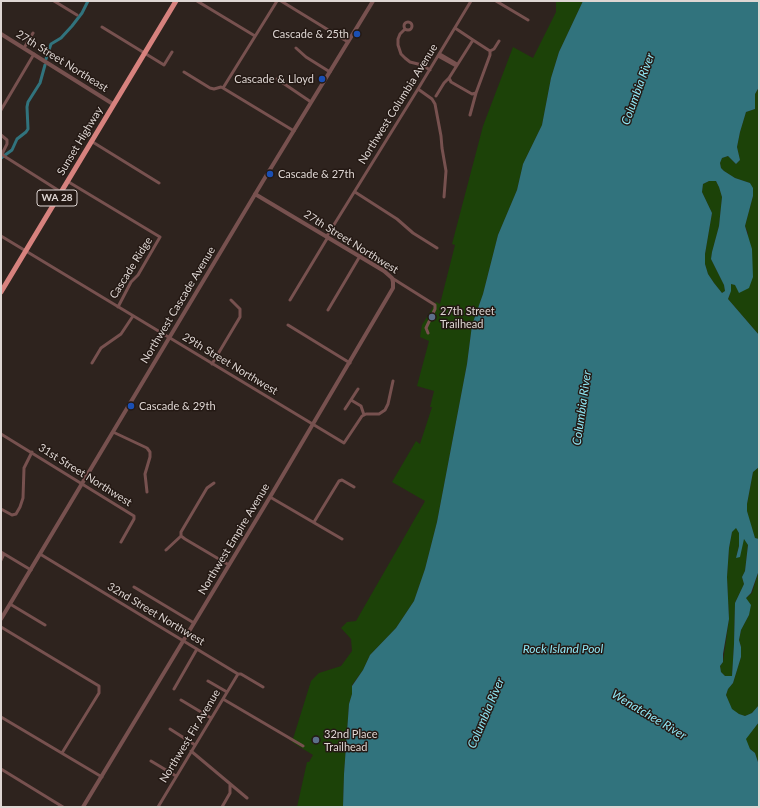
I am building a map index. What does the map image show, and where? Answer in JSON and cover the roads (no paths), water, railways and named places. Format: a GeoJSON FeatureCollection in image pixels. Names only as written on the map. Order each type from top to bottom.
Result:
{"type":"FeatureCollection","features":[{"type":"Feature","properties":{"kind":"highway","name":"Sunset Highway"},"geometry":{"type":"LineString","coordinates":[[1,292],[3,284],[25,251],[176,1]]}},
{"type":"Feature","properties":{"kind":"street"},"geometry":{"type":"LineString","coordinates":[[54,1],[77,15]]}},
{"type":"Feature","properties":{"kind":"street"},"geometry":{"type":"LineString","coordinates":[[197,1],[255,36]]}},
{"type":"Feature","properties":{"kind":"street"},"geometry":{"type":"LineString","coordinates":[[223,88],[277,1]]}},
{"type":"Feature","properties":{"kind":"street"},"geometry":{"type":"LineString","coordinates":[[280,1],[348,42]]}},
{"type":"Feature","properties":{"kind":"street","name":"Northwest Cascade Avenue"},"geometry":{"type":"LineString","coordinates":[[1,619],[255,194],[373,1]]}},
{"type":"Feature","properties":{"kind":"street","name":"Northwest Columbia Avenue"},"geometry":{"type":"LineString","coordinates":[[290,300],[471,1]]}},
{"type":"Feature","properties":{"kind":"street"},"geometry":{"type":"LineString","coordinates":[[496,1],[528,20]]}},
{"type":"Feature","properties":{"kind":"street"},"geometry":{"type":"LineString","coordinates":[[102,27],[164,65],[172,52]]}},
{"type":"Feature","properties":{"kind":"street"},"geometry":{"type":"LineString","coordinates":[[455,28],[490,51]]}},
{"type":"Feature","properties":{"kind":"street"},"geometry":{"type":"LineString","coordinates":[[405,29],[400,34],[398,39],[401,54],[410,62],[422,65],[430,70]]}},
{"type":"Feature","properties":{"kind":"street"},"geometry":{"type":"LineString","coordinates":[[24,48],[33,33]]}},
{"type":"Feature","properties":{"kind":"street","name":"27th Street Northeast"},"geometry":{"type":"LineString","coordinates":[[1,34],[113,104]]}},
{"type":"Feature","properties":{"kind":"street"},"geometry":{"type":"LineString","coordinates":[[436,96],[473,40]]}},
{"type":"Feature","properties":{"kind":"street"},"geometry":{"type":"LineString","coordinates":[[470,116],[490,51],[494,49],[498,41]]}},
{"type":"Feature","properties":{"kind":"street"},"geometry":{"type":"LineString","coordinates":[[296,48],[306,57],[330,72]]}},
{"type":"Feature","properties":{"kind":"street"},"geometry":{"type":"LineString","coordinates":[[1,110],[34,54]]}},
{"type":"Feature","properties":{"kind":"street"},"geometry":{"type":"LineString","coordinates":[[439,55],[456,65]]}},
{"type":"Feature","properties":{"kind":"street"},"geometry":{"type":"LineString","coordinates":[[184,72],[210,88],[223,88],[294,131]]}},
{"type":"Feature","properties":{"kind":"street"},"geometry":{"type":"LineString","coordinates":[[449,78],[451,82],[472,94],[476,93]]}},
{"type":"Feature","properties":{"kind":"street"},"geometry":{"type":"LineString","coordinates":[[277,79],[312,102]]}},
{"type":"Feature","properties":{"kind":"street"},"geometry":{"type":"LineString","coordinates":[[418,89],[432,98],[435,104],[446,171],[444,197]]}},
{"type":"Feature","properties":{"kind":"street"},"geometry":{"type":"LineString","coordinates":[[1,135],[7,140],[8,144],[2,154],[4,156],[61,192]]}},
{"type":"Feature","properties":{"kind":"street"},"geometry":{"type":"LineString","coordinates":[[91,141],[159,183]]}},
{"type":"Feature","properties":{"kind":"street","name":"Cascade Ridge"},"geometry":{"type":"LineString","coordinates":[[67,181],[153,232],[160,238],[138,275],[131,282],[118,307]]}},
{"type":"Feature","properties":{"kind":"street"},"geometry":{"type":"LineString","coordinates":[[355,192],[397,219],[413,233],[437,248]]}},
{"type":"Feature","properties":{"kind":"street","name":"27th Street Northwest"},"geometry":{"type":"LineString","coordinates":[[255,194],[360,256],[433,303],[435,306],[426,328],[428,333]]}},
{"type":"Feature","properties":{"kind":"street","name":"29th Street Northwest"},"geometry":{"type":"LineString","coordinates":[[1,236],[344,443],[359,418],[364,414]]}},
{"type":"Feature","properties":{"kind":"street"},"geometry":{"type":"LineString","coordinates":[[328,310],[360,256]]}},
{"type":"Feature","properties":{"kind":"street","name":"Northwest Empire Avenue"},"geometry":{"type":"LineString","coordinates":[[84,807],[391,294],[393,285],[392,278]]}},
{"type":"Feature","properties":{"kind":"street"},"geometry":{"type":"LineString","coordinates":[[212,364],[240,317],[240,309],[231,300]]}},
{"type":"Feature","properties":{"kind":"street"},"geometry":{"type":"LineString","coordinates":[[92,363],[101,348],[121,334],[133,316]]}},
{"type":"Feature","properties":{"kind":"street"},"geometry":{"type":"LineString","coordinates":[[288,325],[350,363]]}},
{"type":"Feature","properties":{"kind":"street"},"geometry":{"type":"LineString","coordinates":[[351,400],[361,406],[364,414],[380,414],[385,410],[388,404],[393,381]]}},
{"type":"Feature","properties":{"kind":"street"},"geometry":{"type":"LineString","coordinates":[[345,409],[358,389]]}},
{"type":"Feature","properties":{"kind":"street"},"geometry":{"type":"LineString","coordinates":[[113,432],[147,448],[150,452],[145,474],[147,492]]}},
{"type":"Feature","properties":{"kind":"street","name":"31st Street Northwest"},"geometry":{"type":"LineString","coordinates":[[1,434],[134,516],[134,519],[121,542]]}},
{"type":"Feature","properties":{"kind":"street"},"geometry":{"type":"LineString","coordinates":[[1,509],[12,515],[16,514],[20,507],[23,498],[24,468],[32,452]]}},
{"type":"Feature","properties":{"kind":"street"},"geometry":{"type":"LineString","coordinates":[[314,522],[339,481],[342,480],[354,487]]}},
{"type":"Feature","properties":{"kind":"street"},"geometry":{"type":"LineString","coordinates":[[166,550],[181,536],[181,532],[207,488],[214,483]]}},
{"type":"Feature","properties":{"kind":"street"},"geometry":{"type":"LineString","coordinates":[[270,496],[342,539]]}},
{"type":"Feature","properties":{"kind":"street"},"geometry":{"type":"LineString","coordinates":[[181,536],[229,566]]}},
{"type":"Feature","properties":{"kind":"street"},"geometry":{"type":"LineString","coordinates":[[1,560],[3,553],[31,570]]}},
{"type":"Feature","properties":{"kind":"street","name":"32nd Street Northwest"},"geometry":{"type":"LineString","coordinates":[[40,554],[238,674],[241,674],[263,687]]}},
{"type":"Feature","properties":{"kind":"street"},"geometry":{"type":"LineString","coordinates":[[134,587],[194,622]]}},
{"type":"Feature","properties":{"kind":"street"},"geometry":{"type":"LineString","coordinates":[[10,604],[45,625]]}},
{"type":"Feature","properties":{"kind":"street"},"geometry":{"type":"LineString","coordinates":[[1,627],[97,684],[99,687],[99,693],[62,753]]}},
{"type":"Feature","properties":{"kind":"street"},"geometry":{"type":"LineString","coordinates":[[174,689],[198,650]]}},
{"type":"Feature","properties":{"kind":"street","name":"Northwest Fir Avenue"},"geometry":{"type":"LineString","coordinates":[[158,807],[238,674]]}},
{"type":"Feature","properties":{"kind":"street"},"geometry":{"type":"LineString","coordinates":[[208,681],[227,692]]}},
{"type":"Feature","properties":{"kind":"street"},"geometry":{"type":"LineString","coordinates":[[223,699],[303,746]]}},
{"type":"Feature","properties":{"kind":"street"},"geometry":{"type":"LineString","coordinates":[[181,700],[211,718]]}},
{"type":"Feature","properties":{"kind":"street"},"geometry":{"type":"LineString","coordinates":[[1,717],[102,777]]}},
{"type":"Feature","properties":{"kind":"street"},"geometry":{"type":"LineString","coordinates":[[170,729],[195,745]]}},
{"type":"Feature","properties":{"kind":"street"},"geometry":{"type":"LineString","coordinates":[[191,752],[247,798]]}},
{"type":"Feature","properties":{"kind":"street"},"geometry":{"type":"LineString","coordinates":[[151,760],[176,776]]}},
{"type":"Feature","properties":{"kind":"street"},"geometry":{"type":"LineString","coordinates":[[1,769],[63,807]]}},
{"type":"Feature","properties":{"kind":"street"},"geometry":{"type":"LineString","coordinates":[[222,807],[230,793],[230,783]]}},
{"type":"Feature","properties":{"kind":"water","name":"Rock Island Pool"},"geometry":{"type":"Polygon","coordinates":[[[583,1],[759,1],[759,87],[755,94],[755,109],[746,112],[740,132],[737,147],[740,160],[736,164],[728,156],[722,158],[720,163],[721,168],[724,171],[735,178],[750,183],[753,188],[753,196],[745,226],[752,249],[753,277],[749,288],[739,293],[735,285],[731,284],[731,291],[728,299],[759,335],[759,467],[753,472],[747,511],[755,538],[759,539],[759,570],[751,593],[746,598],[751,605],[749,615],[741,630],[739,640],[741,657],[733,683],[728,689],[726,695],[732,709],[745,716],[752,713],[759,705],[759,722],[746,739],[750,749],[755,753],[759,765],[759,807],[343,807],[349,704],[352,694],[352,686],[363,670],[370,655],[396,628],[414,601],[425,569],[437,522],[467,364],[472,325],[483,294],[498,235],[517,190],[523,164],[542,125],[551,78],[559,52],[583,1]],[[709,181],[703,184],[702,192],[712,213],[705,254],[705,264],[708,274],[722,293],[725,291],[724,285],[711,259],[719,226],[722,197],[716,181],[709,181]],[[736,528],[732,532],[729,548],[727,577],[729,619],[723,662],[720,666],[721,672],[725,676],[732,676],[735,603],[744,584],[742,577],[745,571],[748,545],[744,539],[740,557],[736,558],[739,546],[739,533],[736,528]]]}},
{"type":"Feature","properties":{"kind":"waterway"},"geometry":{"type":"LineString","coordinates":[[46,59],[51,44],[61,38],[72,26],[82,13],[88,1]]}},
{"type":"Feature","properties":{"kind":"waterway"},"geometry":{"type":"LineString","coordinates":[[1,158],[12,150],[17,139],[28,129],[28,102],[40,83],[45,65]]}},
{"type":"Feature","properties":{"kind":"place","name":"Cascade & 25th"},"geometry":{"type":"Point","coordinates":[357,34]}},
{"type":"Feature","properties":{"kind":"place","name":"Cascade & Lloyd"},"geometry":{"type":"Point","coordinates":[322,79]}},
{"type":"Feature","properties":{"kind":"place","name":"Cascade & 27th"},"geometry":{"type":"Point","coordinates":[270,174]}},
{"type":"Feature","properties":{"kind":"place","name":"27th Street Trailhead"},"geometry":{"type":"Point","coordinates":[432,317]}},
{"type":"Feature","properties":{"kind":"place","name":"Cascade & 29th"},"geometry":{"type":"Point","coordinates":[131,406]}},
{"type":"Feature","properties":{"kind":"place","name":"32nd Place Trailhead"},"geometry":{"type":"Point","coordinates":[316,740]}},
{"type":"Feature","properties":{"kind":"water label","name":"Columbia River"},"geometry":{"type":"Point","coordinates":[638,89]}},
{"type":"Feature","properties":{"kind":"water label","name":"Columbia River"},"geometry":{"type":"Point","coordinates":[582,408]}},
{"type":"Feature","properties":{"kind":"water label","name":"Columbia River"},"geometry":{"type":"Point","coordinates":[486,713]}},
{"type":"Feature","properties":{"kind":"water label","name":"Wenatchee River"},"geometry":{"type":"Point","coordinates":[649,715]}}]}
